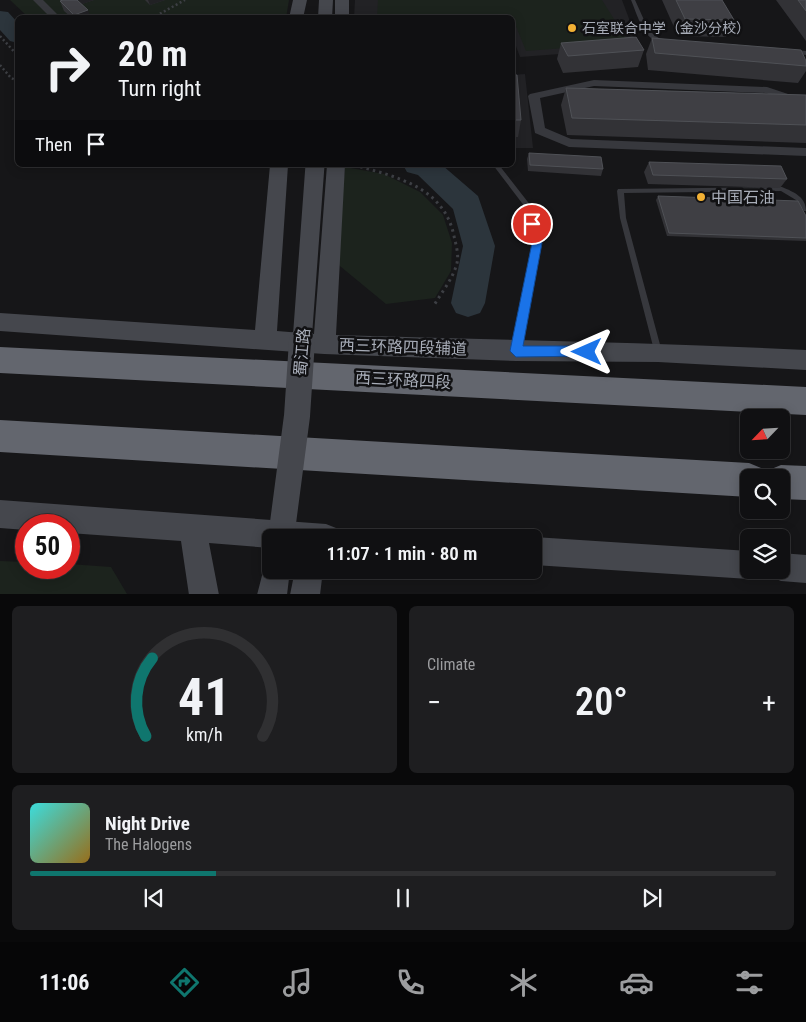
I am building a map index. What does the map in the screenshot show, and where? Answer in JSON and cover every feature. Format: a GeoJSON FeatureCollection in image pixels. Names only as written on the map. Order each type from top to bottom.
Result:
{"type":"FeatureCollection","features":[{"type":"Feature","properties":{"kind":"highway","name":"西三环路四段"},"geometry":{"type":"LineString","coordinates":[[0,360],[806,401]]}},
{"type":"Feature","properties":{"kind":"highway"},"geometry":{"type":"LineString","coordinates":[[0,436],[740,479]]}},
{"type":"Feature","properties":{"kind":"highway"},"geometry":{"type":"LineString","coordinates":[[790,482],[806,483]]}},
{"type":"Feature","properties":{"kind":"main road"},"geometry":{"type":"LineString","coordinates":[[297,15],[300,0]]}},
{"type":"Feature","properties":{"kind":"main road"},"geometry":{"type":"LineString","coordinates":[[325,15],[326,0]]}},
{"type":"Feature","properties":{"kind":"main road"},"geometry":{"type":"LineString","coordinates":[[342,0],[342,15]]}},
{"type":"Feature","properties":{"kind":"main road"},"geometry":{"type":"LineString","coordinates":[[265,339],[279,167]]}},
{"type":"Feature","properties":{"kind":"main road"},"geometry":{"type":"LineString","coordinates":[[324,344],[335,167]]}},
{"type":"Feature","properties":{"kind":"main road","name":"蜀江路"},"geometry":{"type":"LineString","coordinates":[[282,529],[297,416],[335,167]]}},
{"type":"Feature","properties":{"kind":"main road","name":"西三环路四段辅道"},"geometry":{"type":"LineString","coordinates":[[0,322],[324,344],[516,351],[658,352],[806,360]]}},
{"type":"Feature","properties":{"kind":"main road"},"geometry":{"type":"LineString","coordinates":[[0,514],[262,533]]}},
{"type":"Feature","properties":{"kind":"main road"},"geometry":{"type":"LineString","coordinates":[[193,529],[204,594]]}},
{"type":"Feature","properties":{"kind":"main road"},"geometry":{"type":"LineString","coordinates":[[542,552],[740,564]]}},
{"type":"Feature","properties":{"kind":"main road"},"geometry":{"type":"LineString","coordinates":[[790,568],[806,569]]}},
{"type":"Feature","properties":{"kind":"main road"},"geometry":{"type":"LineString","coordinates":[[272,594],[274,579]]}},
{"type":"Feature","properties":{"kind":"main road"},"geometry":{"type":"LineString","coordinates":[[305,594],[308,579]]}},
{"type":"Feature","properties":{"kind":"street"},"geometry":{"type":"LineString","coordinates":[[38,0],[54,15]]}},
{"type":"Feature","properties":{"kind":"street"},"geometry":{"type":"LineString","coordinates":[[806,104],[767,90],[594,83],[534,96],[539,130],[569,143],[806,152]]}},
{"type":"Feature","properties":{"kind":"lane"},"geometry":{"type":"LineString","coordinates":[[633,0],[647,32],[658,42],[668,43]]}},
{"type":"Feature","properties":{"kind":"lane"},"geometry":{"type":"LineString","coordinates":[[786,52],[806,53]]}},
{"type":"Feature","properties":{"kind":"lane"},"geometry":{"type":"LineString","coordinates":[[498,167],[528,206],[537,243],[516,351]]}},
{"type":"Feature","properties":{"kind":"lane"},"geometry":{"type":"LineString","coordinates":[[658,352],[623,218],[620,191],[782,190],[798,198],[806,209]]}},
{"type":"Feature","properties":{"kind":"path"},"geometry":{"type":"LineString","coordinates":[[158,15],[185,0]]}},
{"type":"Feature","properties":{"kind":"path"},"geometry":{"type":"LineString","coordinates":[[0,36],[15,53]]}},
{"type":"Feature","properties":{"kind":"path"},"geometry":{"type":"LineString","coordinates":[[0,64],[15,79]]}},
{"type":"Feature","properties":{"kind":"path"},"geometry":{"type":"LineString","coordinates":[[344,167],[410,182],[434,198],[447,212],[454,231],[457,263],[433,307]]}},
{"type":"Feature","properties":{"kind":"shaded area"},"geometry":{"type":"Polygon","coordinates":[[[10,0],[289,0],[286,15],[26,15],[10,0]]]}},
{"type":"Feature","properties":{"kind":"shaded area","name":"石室联合中学（金沙分校）"},"geometry":{"type":"Polygon","coordinates":[[[355,0],[622,0],[640,48],[520,57],[515,43],[515,15],[354,15],[355,0]]]}},
{"type":"Feature","properties":{"kind":"shaded area","name":"石室联合中学（金沙分校）"},"geometry":{"type":"Polygon","coordinates":[[[378,0],[602,0],[629,43],[526,51],[515,24],[515,15],[377,15],[378,0]]]}},
{"type":"Feature","properties":{"kind":"shaded area"},"geometry":{"type":"Polygon","coordinates":[[[525,74],[533,148],[515,148],[515,75],[525,74]]]}},
{"type":"Feature","properties":{"kind":"shaded area"},"geometry":{"type":"Polygon","coordinates":[[[345,167],[384,174],[420,192],[443,215],[452,243],[451,271],[435,298],[386,304],[335,262],[345,167]]]}},
{"type":"Feature","properties":{"kind":"shaded area"},"geometry":{"type":"Polygon","coordinates":[[[0,561],[15,562],[15,579],[80,579],[80,565],[111,567],[127,594],[0,594],[0,561]]]}},
{"type":"Feature","properties":{"kind":"building"},"geometry":{"type":"Polygon","coordinates":[[[77,0],[88,10],[74,15],[60,1],[77,0]]]}},
{"type":"Feature","properties":{"kind":"building"},"geometry":{"type":"Polygon","coordinates":[[[676,0],[722,0],[734,20],[685,19],[676,0]]]}},
{"type":"Feature","properties":{"kind":"building"},"geometry":{"type":"Polygon","coordinates":[[[798,0],[806,0],[806,11],[798,0]]]}},
{"type":"Feature","properties":{"kind":"building"},"geometry":{"type":"Polygon","coordinates":[[[636,37],[644,50],[568,56],[561,43],[636,37]]]}},
{"type":"Feature","properties":{"kind":"building"},"geometry":{"type":"Polygon","coordinates":[[[652,38],[801,50],[806,66],[655,53],[652,38]]]}},
{"type":"Feature","properties":{"kind":"building"},"geometry":{"type":"Polygon","coordinates":[[[515,75],[517,75],[521,120],[515,120],[515,75]]]}},
{"type":"Feature","properties":{"kind":"building"},"geometry":{"type":"Polygon","coordinates":[[[566,88],[806,95],[806,125],[572,118],[566,88]]]}},
{"type":"Feature","properties":{"kind":"building"},"geometry":{"type":"Polygon","coordinates":[[[529,153],[601,157],[603,169],[530,165],[529,153]]]}},
{"type":"Feature","properties":{"kind":"building"},"geometry":{"type":"Polygon","coordinates":[[[649,162],[781,166],[787,179],[653,175],[649,162]]]}},
{"type":"Feature","properties":{"kind":"building"},"geometry":{"type":"Polygon","coordinates":[[[658,196],[798,201],[806,216],[806,238],[669,233],[658,196]]]}},
{"type":"Feature","properties":{"kind":"waterway"},"geometry":{"type":"LineString","coordinates":[[0,17],[15,33]]}},
{"type":"Feature","properties":{"kind":"waterway"},"geometry":{"type":"LineString","coordinates":[[424,167],[428,168],[467,204],[479,246],[468,303]]}},
{"type":"Feature","properties":{"kind":"place","name":"石室联合中学（金沙分校）"},"geometry":{"type":"Point","coordinates":[572,28]}},
{"type":"Feature","properties":{"kind":"place","name":"中国石油"},"geometry":{"type":"Point","coordinates":[701,197]}},
{"type":"Feature","properties":{"kind":"route"},"geometry":{"type":"LineString","coordinates":[[532,224],[537,243],[516,351],[587,352]]}}]}
